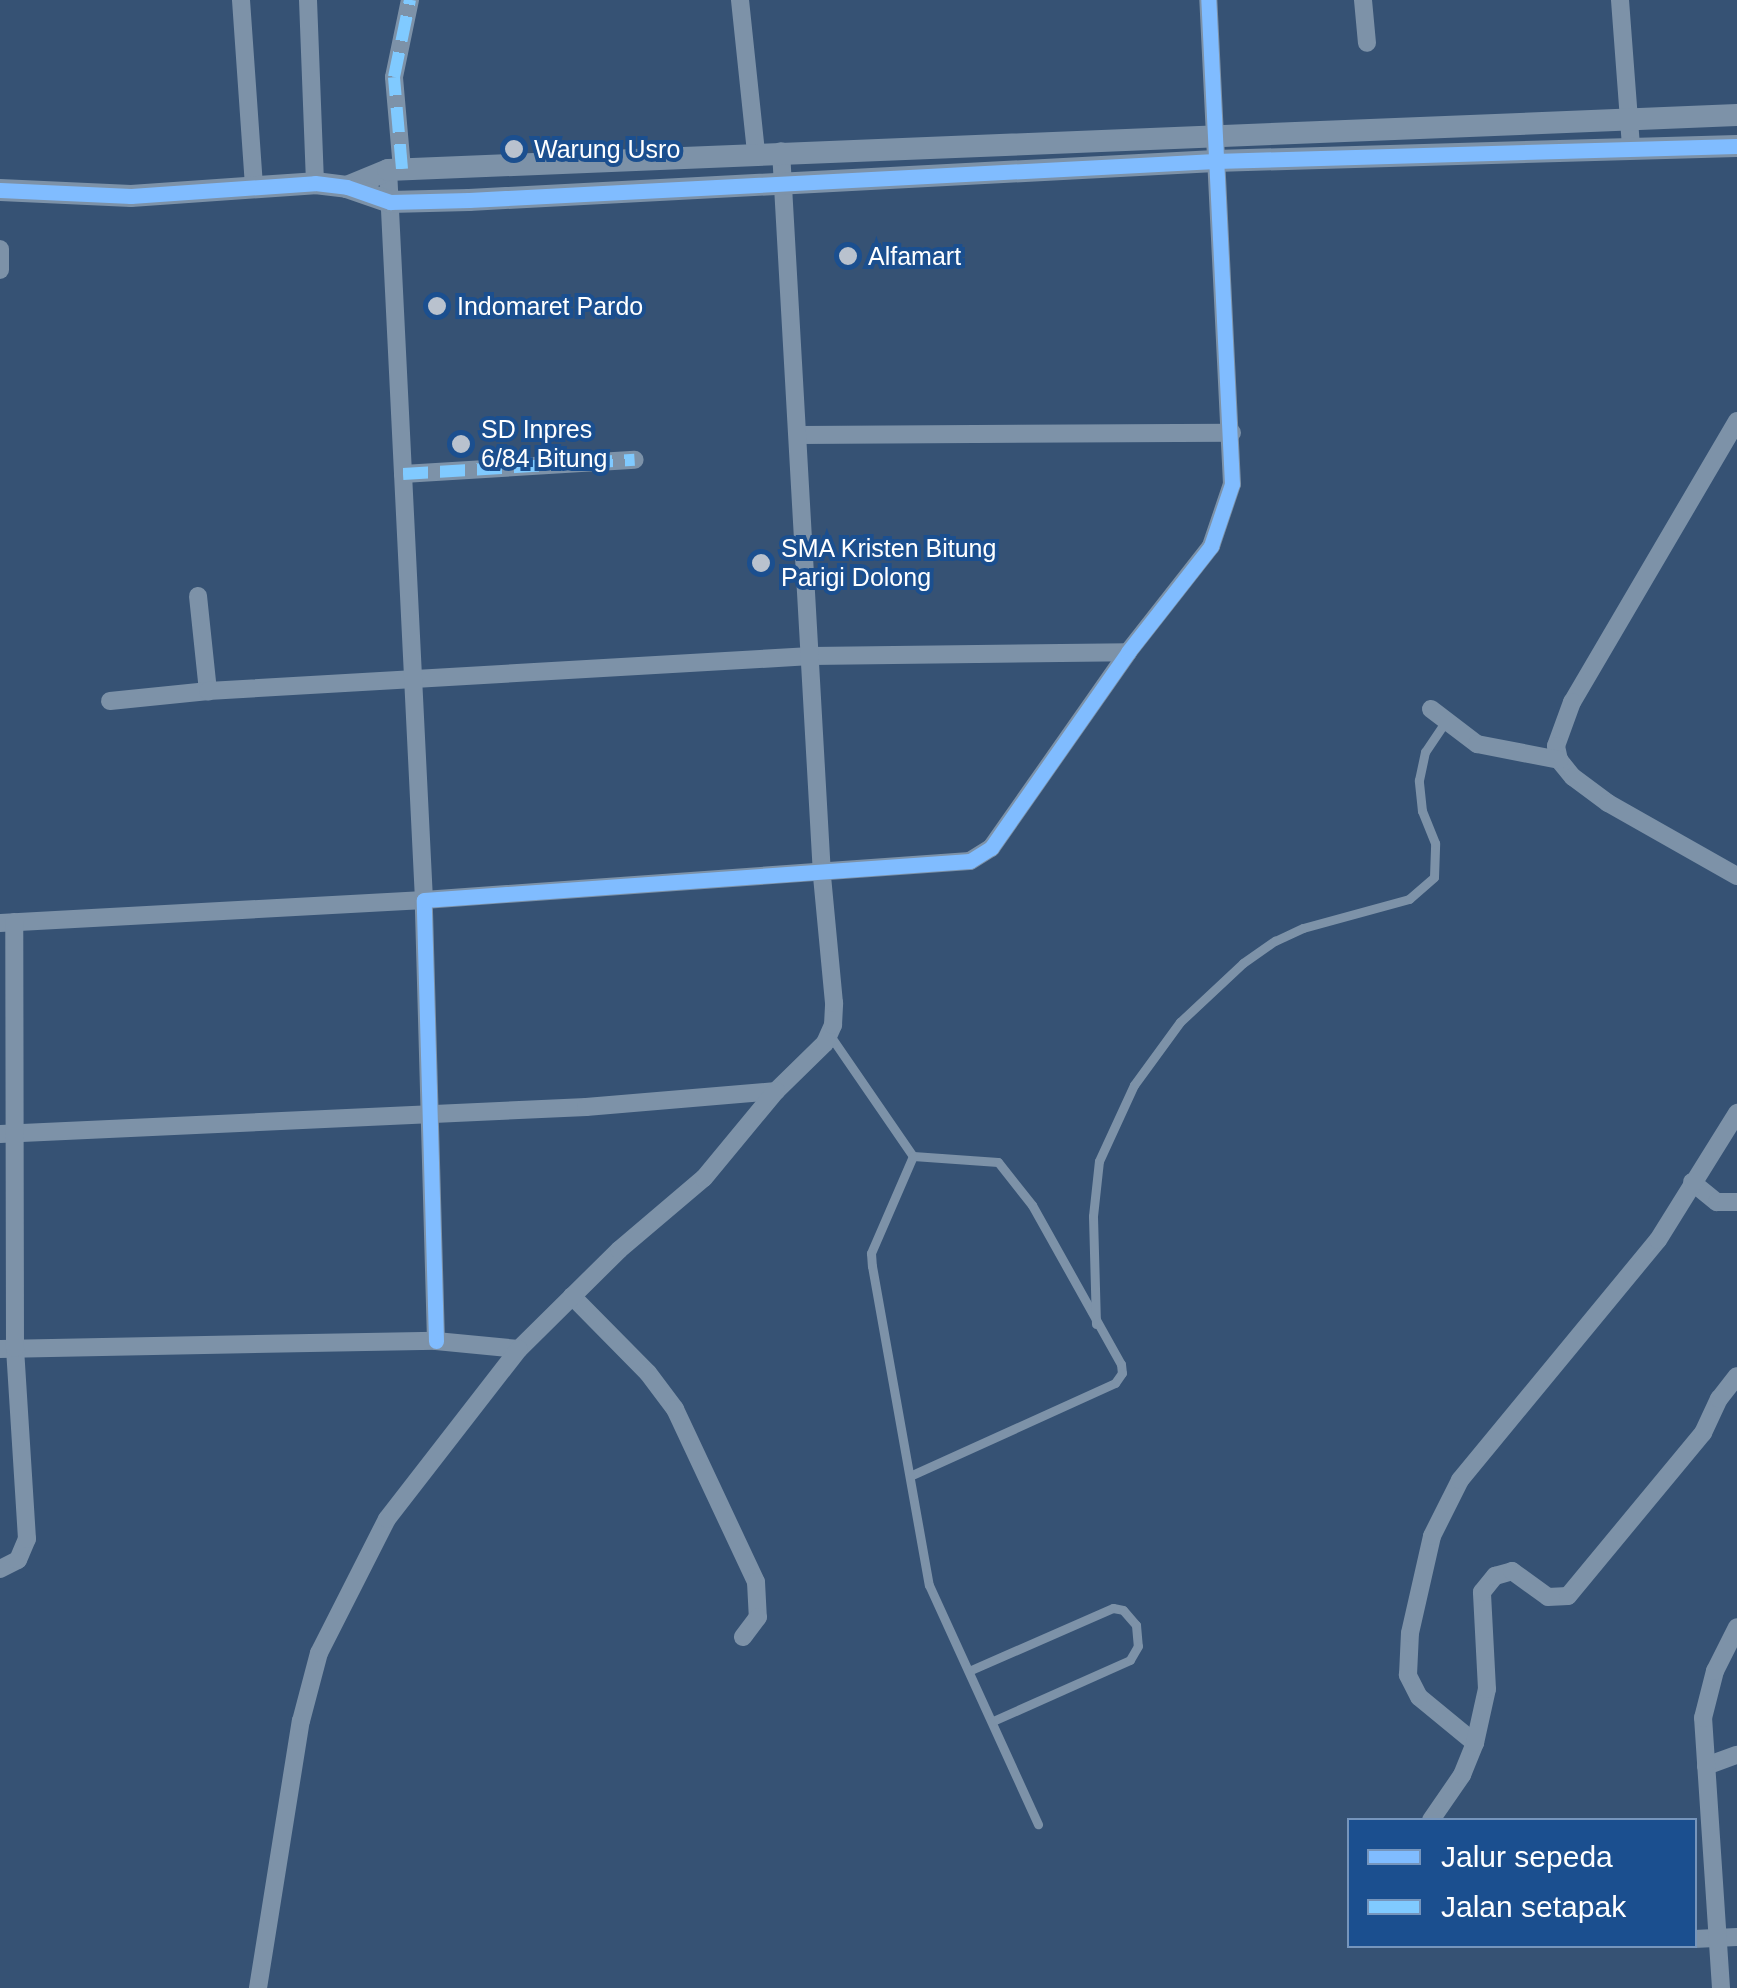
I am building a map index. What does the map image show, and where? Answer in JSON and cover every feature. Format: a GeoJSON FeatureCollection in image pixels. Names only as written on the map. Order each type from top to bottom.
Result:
{"type":"FeatureCollection","features":[{"type":"Feature","properties":{"kind":"street"},"geometry":{"type":"LineString","coordinates":[[241,0],[254,186]]}},
{"type":"Feature","properties":{"kind":"street"},"geometry":{"type":"LineString","coordinates":[[308,0],[315,183]]}},
{"type":"Feature","properties":{"kind":"street"},"geometry":{"type":"LineString","coordinates":[[410,0],[394,76],[395,170],[390,202],[424,900],[436,1341]]}},
{"type":"Feature","properties":{"kind":"street"},"geometry":{"type":"LineString","coordinates":[[740,0],[756,152]]}},
{"type":"Feature","properties":{"kind":"street"},"geometry":{"type":"LineString","coordinates":[[0,1569],[23,1554],[27,1539],[7,1349],[7,922],[822,875],[950,865],[984,854],[1128,652],[1211,546],[1221,526],[1232,484],[1232,433],[1208,0]]}},
{"type":"Feature","properties":{"kind":"street"},"geometry":{"type":"LineString","coordinates":[[1363,0],[1367,43]]}},
{"type":"Feature","properties":{"kind":"street"},"geometry":{"type":"LineString","coordinates":[[1620,0],[1631,146]]}},
{"type":"Feature","properties":{"kind":"street"},"geometry":{"type":"LineString","coordinates":[[346,187],[395,170],[1214,133],[1737,116]]}},
{"type":"Feature","properties":{"kind":"street"},"geometry":{"type":"LineString","coordinates":[[0,190],[131,196],[315,183],[346,187],[390,202],[1215,162],[1631,146],[1737,146]]}},
{"type":"Feature","properties":{"kind":"street"},"geometry":{"type":"LineString","coordinates":[[258,1988],[301,1722],[319,1653],[386,1519],[519,1349],[704,1178],[829,1034],[834,1003],[822,875],[781,151]]}},
{"type":"Feature","properties":{"kind":"street"},"geometry":{"type":"LineString","coordinates":[[0,249],[0,270]]}},
{"type":"Feature","properties":{"kind":"street"},"geometry":{"type":"LineString","coordinates":[[1559,760],[1558,731],[1572,702],[1737,421]]}},
{"type":"Feature","properties":{"kind":"street"},"geometry":{"type":"LineString","coordinates":[[799,436],[1232,433]]}},
{"type":"Feature","properties":{"kind":"street"},"geometry":{"type":"LineString","coordinates":[[403,474],[635,460]]}},
{"type":"Feature","properties":{"kind":"street"},"geometry":{"type":"LineString","coordinates":[[198,596],[208,691]]}},
{"type":"Feature","properties":{"kind":"street"},"geometry":{"type":"LineString","coordinates":[[110,701],[208,691],[811,656],[1128,652]]}},
{"type":"Feature","properties":{"kind":"street"},"geometry":{"type":"LineString","coordinates":[[1431,710],[1476,744],[1559,760],[1608,803],[1737,876]]}},
{"type":"Feature","properties":{"kind":"street"},"geometry":{"type":"LineString","coordinates":[[8,1134],[430,1116],[776,1091]]}},
{"type":"Feature","properties":{"kind":"street"},"geometry":{"type":"LineString","coordinates":[[1475,1743],[1427,1706],[1408,1674],[1410,1632],[1432,1536],[1460,1480],[1658,1240],[1737,1113]]}},
{"type":"Feature","properties":{"kind":"street"},"geometry":{"type":"LineString","coordinates":[[1692,1182],[1717,1202],[1737,1202]]}},
{"type":"Feature","properties":{"kind":"street"},"geometry":{"type":"LineString","coordinates":[[572,1296],[648,1373],[675,1410],[756,1582],[758,1617],[743,1636]]}},
{"type":"Feature","properties":{"kind":"street"},"geometry":{"type":"LineString","coordinates":[[7,1349],[436,1341],[519,1349]]}},
{"type":"Feature","properties":{"kind":"street"},"geometry":{"type":"LineString","coordinates":[[1433,1818],[1462,1775],[1475,1743],[1487,1688],[1482,1592],[1494,1576],[1512,1571],[1548,1597],[1568,1596],[1703,1433],[1719,1399],[1737,1376]]}},
{"type":"Feature","properties":{"kind":"street"},"geometry":{"type":"LineString","coordinates":[[1721,1988],[1728,1937],[1703,1718],[1708,1694],[1737,1627]]}},
{"type":"Feature","properties":{"kind":"street"},"geometry":{"type":"LineString","coordinates":[[1706,1766],[1737,1756]]}},
{"type":"Feature","properties":{"kind":"street"},"geometry":{"type":"LineString","coordinates":[[1697,1938],[1728,1937]]}},
{"type":"Feature","properties":{"kind":"lane"},"geometry":{"type":"LineString","coordinates":[[1096,1324],[1093,1216],[1100,1161],[1134,1086],[1180,1022],[1259,952],[1303,928],[1409,899],[1434,877],[1435,843],[1422,811],[1419,780],[1424,752],[1446,721]]}},
{"type":"Feature","properties":{"kind":"lane"},"geometry":{"type":"LineString","coordinates":[[829,1034],[913,1156]]}},
{"type":"Feature","properties":{"kind":"lane"},"geometry":{"type":"LineString","coordinates":[[910,1476],[1115,1383],[1122,1373],[1121,1364],[1032,1204],[998,1162],[913,1156]]}},
{"type":"Feature","properties":{"kind":"lane"},"geometry":{"type":"LineString","coordinates":[[913,1156],[871,1253],[929,1585],[1038,1824]]}},
{"type":"Feature","properties":{"kind":"lane"},"geometry":{"type":"LineString","coordinates":[[971,1670],[1112,1608],[1123,1610],[1136,1625],[1138,1646],[1130,1660],[993,1721]]}},
{"type":"Feature","properties":{"kind":"marked path"},"geometry":{"type":"LineString","coordinates":[[402,169],[394,77],[410,0]]}},
{"type":"Feature","properties":{"kind":"marked path"},"geometry":{"type":"LineString","coordinates":[[403,474],[635,460]]}},
{"type":"Feature","properties":{"kind":"cycle path"},"geometry":{"type":"LineString","coordinates":[[436,1341],[424,900],[970,861],[991,848],[1128,652],[1211,546],[1232,484],[1208,0]]}},
{"type":"Feature","properties":{"kind":"cycle path"},"geometry":{"type":"LineString","coordinates":[[0,190],[131,196],[315,183],[347,187],[390,202],[469,200],[1215,161],[1737,146]]}},
{"type":"Feature","properties":{"kind":"place","name":"Warung Usro"},"geometry":{"type":"Point","coordinates":[514,149]}},
{"type":"Feature","properties":{"kind":"place","name":"Alfamart"},"geometry":{"type":"Point","coordinates":[848,256]}},
{"type":"Feature","properties":{"kind":"place","name":"Indomaret Pardo"},"geometry":{"type":"Point","coordinates":[437,306]}},
{"type":"Feature","properties":{"kind":"place","name":"SD Inpres 6/84 Bitung"},"geometry":{"type":"Point","coordinates":[461,444]}},
{"type":"Feature","properties":{"kind":"place","name":"SMA Kristen Bitung Parigi Dolong"},"geometry":{"type":"Point","coordinates":[761,563]}}]}
